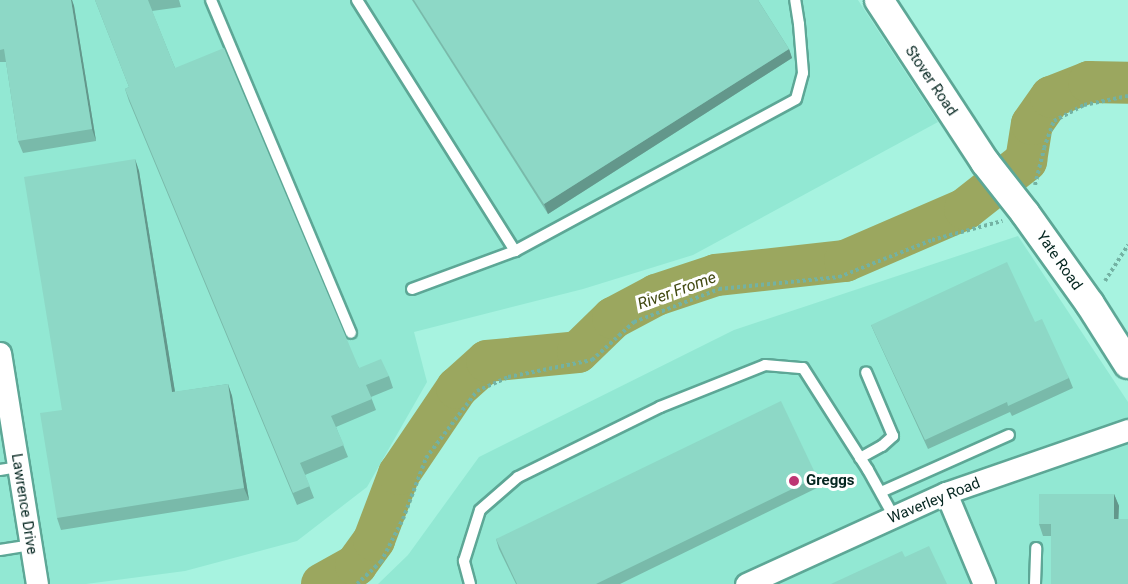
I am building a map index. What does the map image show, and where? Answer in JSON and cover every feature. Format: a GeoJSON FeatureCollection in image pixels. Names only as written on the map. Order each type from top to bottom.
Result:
{"type":"FeatureCollection","features":[{"type":"Feature","properties":{"kind":"main road","name":"Stover Road"},"geometry":{"type":"LineString","coordinates":[[879,0],[985,162]]}},
{"type":"Feature","properties":{"kind":"main road","name":"Yate Road"},"geometry":{"type":"LineString","coordinates":[[985,162],[1025,197],[1097,293],[1128,364]]}},
{"type":"Feature","properties":{"kind":"street","name":"Lawrence Drive"},"geometry":{"type":"LineString","coordinates":[[0,353],[9,468],[31,545],[37,584]]}},
{"type":"Feature","properties":{"kind":"street","name":"Waverley Road"},"geometry":{"type":"LineString","coordinates":[[746,584],[946,493],[1128,430]]}},
{"type":"Feature","properties":{"kind":"street"},"geometry":{"type":"LineString","coordinates":[[946,493],[984,584]]}},
{"type":"Feature","properties":{"kind":"lane"},"geometry":{"type":"LineString","coordinates":[[211,0],[351,333]]}},
{"type":"Feature","properties":{"kind":"lane"},"geometry":{"type":"LineString","coordinates":[[357,0],[515,251]]}},
{"type":"Feature","properties":{"kind":"lane"},"geometry":{"type":"LineString","coordinates":[[412,289],[515,251],[796,99],[803,73],[800,24],[795,0]]}},
{"type":"Feature","properties":{"kind":"lane"},"geometry":{"type":"LineString","coordinates":[[470,584],[464,561],[480,510],[518,477],[660,407],[765,365],[803,368],[894,516]]}},
{"type":"Feature","properties":{"kind":"lane"},"geometry":{"type":"LineString","coordinates":[[860,458],[882,446],[893,436],[866,372]]}},
{"type":"Feature","properties":{"kind":"lane"},"geometry":{"type":"LineString","coordinates":[[881,492],[1009,435]]}},
{"type":"Feature","properties":{"kind":"lane"},"geometry":{"type":"LineString","coordinates":[[0,550],[31,545]]}},
{"type":"Feature","properties":{"kind":"lane"},"geometry":{"type":"LineString","coordinates":[[1035,584],[1036,548]]}},
{"type":"Feature","properties":{"kind":"path"},"geometry":{"type":"LineString","coordinates":[[1025,197],[1054,121],[1084,105],[1128,96]]}},
{"type":"Feature","properties":{"kind":"path"},"geometry":{"type":"LineString","coordinates":[[357,584],[381,562],[403,519],[426,458],[477,391],[508,377],[592,360],[634,321],[719,289],[839,277],[932,240],[981,229]]}},
{"type":"Feature","properties":{"kind":"path"},"geometry":{"type":"LineString","coordinates":[[1097,293],[1128,245]]}},
{"type":"Feature","properties":{"kind":"path"},"geometry":{"type":"LineString","coordinates":[[1097,293],[1099,272]]}},
{"type":"Feature","properties":{"kind":"shaded area"},"geometry":{"type":"Polygon","coordinates":[[[0,0],[858,0],[938,122],[693,255],[583,289],[414,332],[427,382],[367,487],[297,541],[185,571],[86,584],[0,584],[0,0]]]}},
{"type":"Feature","properties":{"kind":"shaded area"},"geometry":{"type":"Polygon","coordinates":[[[1018,236],[1128,402],[1128,584],[378,584],[408,555],[479,457],[734,330],[1018,236]]]}},
{"type":"Feature","properties":{"kind":"building"},"geometry":{"type":"Polygon","coordinates":[[[0,0],[71,0],[92,129],[18,141],[4,49],[0,50],[0,0]]]}},
{"type":"Feature","properties":{"kind":"building"},"geometry":{"type":"Polygon","coordinates":[[[95,0],[148,0],[175,68],[224,48],[359,368],[381,359],[389,376],[366,385],[372,399],[331,416],[344,445],[300,463],[310,486],[293,493],[125,89],[129,87],[95,0]]]}},
{"type":"Feature","properties":{"kind":"building"},"geometry":{"type":"Polygon","coordinates":[[[414,0],[758,0],[789,49],[544,204],[414,0]]]}},
{"type":"Feature","properties":{"kind":"building"},"geometry":{"type":"Polygon","coordinates":[[[135,159],[172,392],[228,384],[244,488],[57,518],[40,413],[62,410],[24,177],[135,159]]]}},
{"type":"Feature","properties":{"kind":"building"},"geometry":{"type":"Polygon","coordinates":[[[1007,262],[1035,322],[1042,319],[1069,378],[1008,406],[1007,402],[925,440],[871,325],[1007,262]]]}},
{"type":"Feature","properties":{"kind":"building"},"geometry":{"type":"Polygon","coordinates":[[[781,401],[817,477],[596,584],[517,584],[496,539],[781,401]]]}},
{"type":"Feature","properties":{"kind":"building"},"geometry":{"type":"Polygon","coordinates":[[[1039,494],[1114,494],[1114,519],[1128,519],[1128,584],[1051,584],[1051,524],[1039,524],[1039,494]]]}},
{"type":"Feature","properties":{"kind":"building"},"geometry":{"type":"Polygon","coordinates":[[[929,546],[947,584],[831,584],[902,551],[905,557],[929,546]]]}},
{"type":"Feature","properties":{"kind":"waterway","name":"River Frome"},"geometry":{"type":"LineString","coordinates":[[322,584],[356,565],[374,540],[399,474],[457,388],[487,361],[578,352],[613,318],[656,295],[716,275],[845,261],[965,209],[1026,161],[1032,124],[1051,97],[1089,82],[1128,83]]}},
{"type":"Feature","properties":{"kind":"place","name":"Greggs"},"geometry":{"type":"Point","coordinates":[794,481]}}]}
